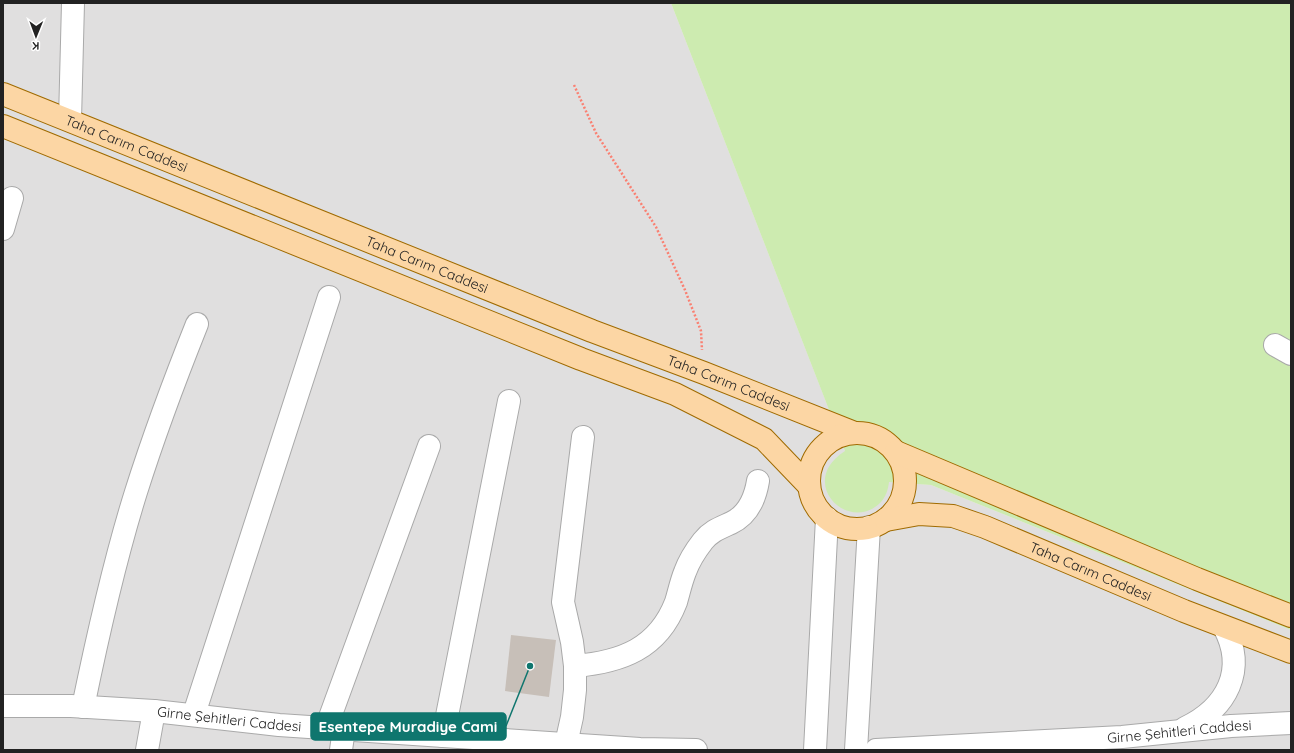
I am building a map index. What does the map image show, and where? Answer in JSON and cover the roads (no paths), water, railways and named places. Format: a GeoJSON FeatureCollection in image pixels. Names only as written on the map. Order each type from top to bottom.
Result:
{"type":"FeatureCollection","features":[{"type":"Feature","properties":{"kind":"main road","name":"Taha Carım Caddesi"},"geometry":{"type":"LineString","coordinates":[[3,94],[585,328],[704,373],[852,432]]}},
{"type":"Feature","properties":{"kind":"main road"},"geometry":{"type":"LineString","coordinates":[[3,126],[574,356],[675,394],[764,439],[809,486]]}},
{"type":"Feature","properties":{"kind":"main road"},"geometry":{"type":"LineString","coordinates":[[852,432],[877,436],[888,443],[903,463],[906,476],[902,500],[895,511],[878,523],[862,529],[838,525],[827,518],[818,509],[812,498],[809,486],[809,473],[819,450],[829,441],[840,435],[852,432]]}},
{"type":"Feature","properties":{"kind":"main road"},"geometry":{"type":"LineString","coordinates":[[896,452],[1197,579],[1291,616]]}},
{"type":"Feature","properties":{"kind":"main road","name":"Taha Carım Caddesi"},"geometry":{"type":"LineString","coordinates":[[878,523],[919,514],[953,516],[985,527],[1184,611],[1291,652]]}},
{"type":"Feature","properties":{"kind":"street"},"geometry":{"type":"LineString","coordinates":[[70,120],[73,3]]}},
{"type":"Feature","properties":{"kind":"street"},"geometry":{"type":"LineString","coordinates":[[3,228],[12,198]]}},
{"type":"Feature","properties":{"kind":"street"},"geometry":{"type":"LineString","coordinates":[[194,714],[329,298]]}},
{"type":"Feature","properties":{"kind":"street"},"geometry":{"type":"LineString","coordinates":[[83,707],[105,607],[136,493],[157,429],[197,324]]}},
{"type":"Feature","properties":{"kind":"street"},"geometry":{"type":"LineString","coordinates":[[444,736],[509,401]]}},
{"type":"Feature","properties":{"kind":"street"},"geometry":{"type":"LineString","coordinates":[[566,744],[572,717],[575,690],[575,666],[572,642],[563,602],[583,437]]}},
{"type":"Feature","properties":{"kind":"street"},"geometry":{"type":"LineString","coordinates":[[337,736],[429,446]]}},
{"type":"Feature","properties":{"kind":"street"},"geometry":{"type":"LineString","coordinates":[[575,666],[595,664],[626,656],[640,648],[651,639],[667,618],[675,604],[684,574],[698,548],[712,532],[735,520],[746,511],[752,502],[758,481]]}},
{"type":"Feature","properties":{"kind":"street"},"geometry":{"type":"LineString","coordinates":[[814,750],[827,518]]}},
{"type":"Feature","properties":{"kind":"street"},"geometry":{"type":"LineString","coordinates":[[856,750],[878,523]]}},
{"type":"Feature","properties":{"kind":"street"},"geometry":{"type":"LineString","coordinates":[[1180,731],[1207,715],[1225,694],[1231,683],[1234,670],[1234,659],[1231,642],[1224,627]]}},
{"type":"Feature","properties":{"kind":"street","name":"Girne Şehitleri Caddesi"},"geometry":{"type":"LineString","coordinates":[[3,706],[83,707],[194,714],[280,725],[337,736],[444,736],[500,745],[566,744],[640,750],[696,750]]}},
{"type":"Feature","properties":{"kind":"street"},"geometry":{"type":"LineString","coordinates":[[147,750],[154,711]]}},
{"type":"Feature","properties":{"kind":"street","name":"Girne Şehitleri Caddesi"},"geometry":{"type":"LineString","coordinates":[[876,750],[1121,743],[1180,731],[1231,726],[1291,723]]}},
{"type":"Feature","properties":{"kind":"place","name":"Esentepe Muradiye Cami"},"geometry":{"type":"Point","coordinates":[530,666]}}]}
